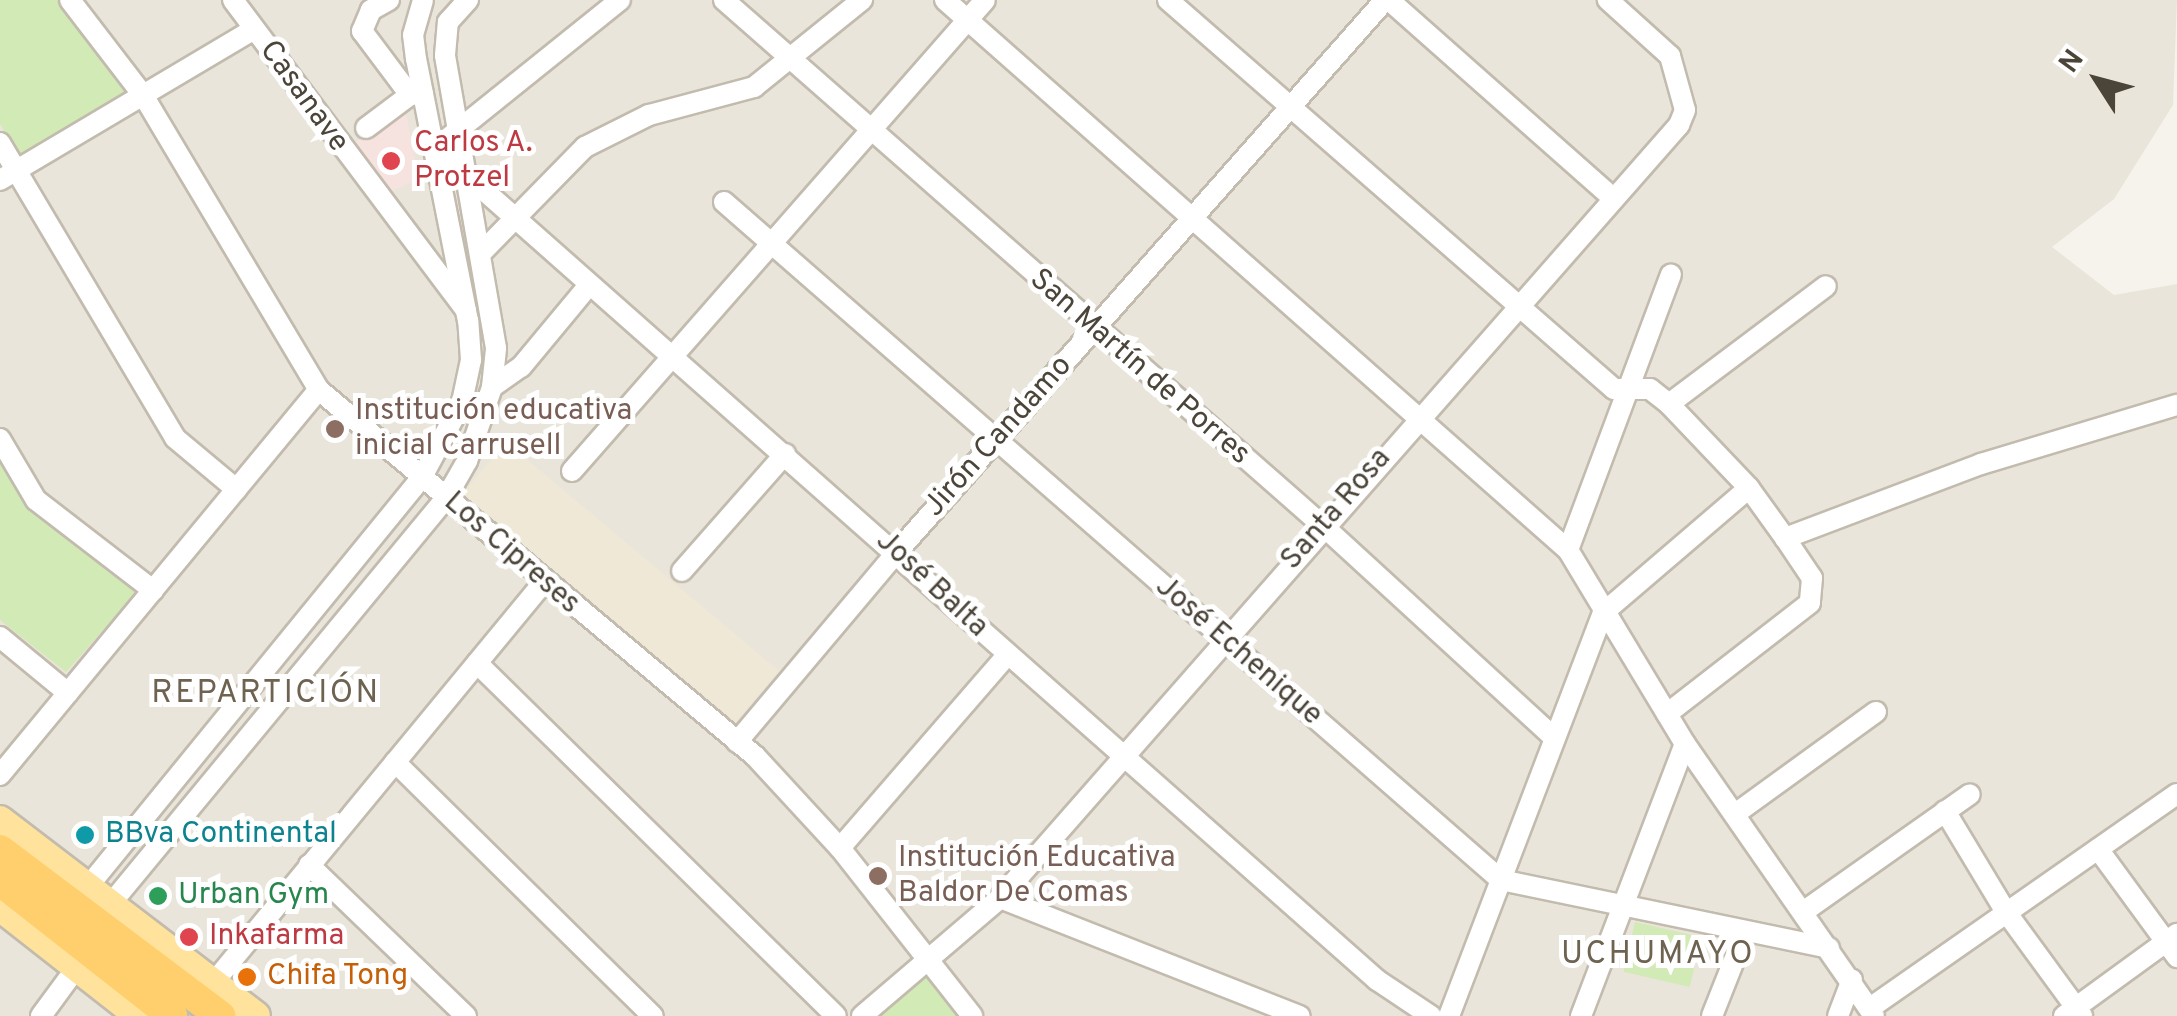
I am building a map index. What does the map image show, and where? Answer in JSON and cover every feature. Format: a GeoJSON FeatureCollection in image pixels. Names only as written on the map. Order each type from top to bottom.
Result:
{"type":"FeatureCollection","features":[{"type":"Feature","properties":{"kind":"highway"},"geometry":{"type":"LineString","coordinates":[[0,850],[43,900],[172,1016]]}},
{"type":"Feature","properties":{"kind":"highway"},"geometry":{"type":"LineString","coordinates":[[0,881],[43,900],[100,913],[220,1016]]}},
{"type":"Feature","properties":{"kind":"main road"},"geometry":{"type":"LineString","coordinates":[[0,820],[86,889],[100,913],[214,982],[256,1016]]}},
{"type":"Feature","properties":{"kind":"main road"},"geometry":{"type":"LineString","coordinates":[[0,904],[139,1016]]}},
{"type":"Feature","properties":{"kind":"street","name":"Los Cipreses"},"geometry":{"type":"LineString","coordinates":[[70,0],[143,95],[319,390],[544,584],[737,742],[840,848],[972,1016]]}},
{"type":"Feature","properties":{"kind":"street","name":"Casanave"},"geometry":{"type":"LineString","coordinates":[[233,0],[466,310]]}},
{"type":"Feature","properties":{"kind":"street"},"geometry":{"type":"LineString","coordinates":[[389,0],[371,10],[362,31],[416,94]]}},
{"type":"Feature","properties":{"kind":"street"},"geometry":{"type":"LineString","coordinates":[[0,904],[43,900],[86,889],[422,477],[462,402],[471,360],[466,310],[436,148],[416,94],[414,36],[423,0]]}},
{"type":"Feature","properties":{"kind":"street"},"geometry":{"type":"LineString","coordinates":[[100,913],[446,498],[467,460],[492,387],[494,320],[444,37],[468,0]]}},
{"type":"Feature","properties":{"kind":"street"},"geometry":{"type":"LineString","coordinates":[[436,148],[620,0]]}},
{"type":"Feature","properties":{"kind":"street","name":"San Martín de Porres"},"geometry":{"type":"LineString","coordinates":[[724,0],[1094,331],[1322,525],[1553,737]]}},
{"type":"Feature","properties":{"kind":"street"},"geometry":{"type":"LineString","coordinates":[[483,251],[585,147],[613,129],[721,100],[754,87],[862,0]]}},
{"type":"Feature","properties":{"kind":"street"},"geometry":{"type":"LineString","coordinates":[[946,0],[1568,550],[1685,744],[1872,1012],[2006,912],[2177,794]]}},
{"type":"Feature","properties":{"kind":"street"},"geometry":{"type":"LineString","coordinates":[[572,472],[985,0]]}},
{"type":"Feature","properties":{"kind":"street"},"geometry":{"type":"LineString","coordinates":[[1168,0],[1614,389],[1650,388],[1670,404],[1749,488],[1785,538],[1812,578],[1810,603],[1667,714]]}},
{"type":"Feature","properties":{"kind":"street"},"geometry":{"type":"LineString","coordinates":[[1387,0],[1614,200]]}},
{"type":"Feature","properties":{"kind":"street","name":"Jirón Candamo"},"geometry":{"type":"LineString","coordinates":[[737,742],[897,552],[1387,0]]}},
{"type":"Feature","properties":{"kind":"street","name":"Santa Rosa"},"geometry":{"type":"LineString","coordinates":[[862,1016],[926,955],[1000,898],[1322,525],[1680,125],[1686,110],[1670,56],[1608,0]]}},
{"type":"Feature","properties":{"kind":"street"},"geometry":{"type":"LineString","coordinates":[[8,175],[254,29]]}},
{"type":"Feature","properties":{"kind":"street"},"geometry":{"type":"LineString","coordinates":[[366,128],[416,94]]}},
{"type":"Feature","properties":{"kind":"street"},"geometry":{"type":"LineString","coordinates":[[0,144],[8,175],[175,438],[236,489]]}},
{"type":"Feature","properties":{"kind":"street","name":"José Balta"},"geometry":{"type":"LineString","coordinates":[[436,148],[464,166],[588,284],[674,354],[897,552],[1007,656],[1376,980],[1430,1016]]}},
{"type":"Feature","properties":{"kind":"street","name":"José Echenique"},"geometry":{"type":"LineString","coordinates":[[724,202],[1501,880],[1744,935],[1830,948]]}},
{"type":"Feature","properties":{"kind":"street"},"geometry":{"type":"LineString","coordinates":[[1568,550],[1671,275]]}},
{"type":"Feature","properties":{"kind":"street"},"geometry":{"type":"LineString","coordinates":[[492,387],[521,367],[588,284]]}},
{"type":"Feature","properties":{"kind":"street"},"geometry":{"type":"LineString","coordinates":[[1670,404],[1826,286]]}},
{"type":"Feature","properties":{"kind":"street"},"geometry":{"type":"LineString","coordinates":[[466,310],[494,320]]}},
{"type":"Feature","properties":{"kind":"street"},"geometry":{"type":"LineString","coordinates":[[0,775],[319,390]]}},
{"type":"Feature","properties":{"kind":"street"},"geometry":{"type":"LineString","coordinates":[[1785,538],[1996,459],[2177,405]]}},
{"type":"Feature","properties":{"kind":"street"},"geometry":{"type":"LineString","coordinates":[[0,439],[36,500],[152,590]]}},
{"type":"Feature","properties":{"kind":"street"},"geometry":{"type":"LineString","coordinates":[[682,571],[785,454]]}},
{"type":"Feature","properties":{"kind":"street"},"geometry":{"type":"LineString","coordinates":[[1450,1016],[1602,612],[1749,488]]}},
{"type":"Feature","properties":{"kind":"street"},"geometry":{"type":"LineString","coordinates":[[214,982],[544,584]]}},
{"type":"Feature","properties":{"kind":"street"},"geometry":{"type":"LineString","coordinates":[[0,637],[68,693]]}},
{"type":"Feature","properties":{"kind":"street"},"geometry":{"type":"LineString","coordinates":[[840,848],[1007,656]]}},
{"type":"Feature","properties":{"kind":"street"},"geometry":{"type":"LineString","coordinates":[[477,663],[836,1016]]}},
{"type":"Feature","properties":{"kind":"street"},"geometry":{"type":"LineString","coordinates":[[1734,814],[1876,712]]}},
{"type":"Feature","properties":{"kind":"street"},"geometry":{"type":"LineString","coordinates":[[1581,1016],[1685,744]]}},
{"type":"Feature","properties":{"kind":"street"},"geometry":{"type":"LineString","coordinates":[[395,762],[653,1016]]}},
{"type":"Feature","properties":{"kind":"street"},"geometry":{"type":"LineString","coordinates":[[1803,912],[1970,794]]}},
{"type":"Feature","properties":{"kind":"street"},"geometry":{"type":"LineString","coordinates":[[1945,811],[2074,1013],[2173,944],[2098,849]]}},
{"type":"Feature","properties":{"kind":"street"},"geometry":{"type":"LineString","coordinates":[[310,865],[466,1016]]}},
{"type":"Feature","properties":{"kind":"street"},"geometry":{"type":"LineString","coordinates":[[1000,898],[1300,1016]]}},
{"type":"Feature","properties":{"kind":"street"},"geometry":{"type":"LineString","coordinates":[[1712,1016],[1744,935]]}},
{"type":"Feature","properties":{"kind":"street"},"geometry":{"type":"LineString","coordinates":[[41,1016],[77,967]]}},
{"type":"Feature","properties":{"kind":"street"},"geometry":{"type":"LineString","coordinates":[[1838,1016],[1852,980]]}},
{"type":"Feature","properties":{"kind":"shaded area"},"geometry":{"type":"Polygon","coordinates":[[[0,0],[2177,0],[2173,105],[2114,199],[2052,247],[2114,295],[2177,284],[2177,1016],[244,1016],[0,830],[0,0]]]}},
{"type":"Feature","properties":{"kind":"shaded area","name":"Carlos A. Protzel"},"geometry":{"type":"Polygon","coordinates":[[[405,109],[419,179],[389,192],[353,144],[405,109]]]}},
{"type":"Feature","properties":{"kind":"shaded area"},"geometry":{"type":"Polygon","coordinates":[[[506,442],[779,671],[736,722],[463,493],[506,442]]]}},
{"type":"Feature","properties":{"kind":"shaded area"},"geometry":{"type":"Polygon","coordinates":[[[0,895],[156,1016],[0,1016],[0,895]]]}},
{"type":"Feature","properties":{"kind":"green space"},"geometry":{"type":"Polygon","coordinates":[[[0,0],[59,0],[130,92],[20,157],[0,124],[0,0]]]}},
{"type":"Feature","properties":{"kind":"green space"},"geometry":{"type":"Polygon","coordinates":[[[0,458],[41,518],[137,592],[66,672],[0,620],[0,458]]]}},
{"type":"Feature","properties":{"kind":"green space"},"geometry":{"type":"Polygon","coordinates":[[[1635,922],[1701,937],[1690,987],[1624,972],[1635,922]]]}},
{"type":"Feature","properties":{"kind":"green space"},"geometry":{"type":"Polygon","coordinates":[[[923,966],[962,1016],[874,1016],[923,966]]]}},
{"type":"Feature","properties":{"kind":"place","name":"Carlos A. Protzel"},"geometry":{"type":"Point","coordinates":[391,161]}},
{"type":"Feature","properties":{"kind":"place","name":"Institución educativa inicial Carrusell"},"geometry":{"type":"Point","coordinates":[335,429]}},
{"type":"Feature","properties":{"kind":"place","name":"BBva Continental"},"geometry":{"type":"Point","coordinates":[85,835]}},
{"type":"Feature","properties":{"kind":"place","name":"Institución Educativa Baldor De Comas"},"geometry":{"type":"Point","coordinates":[878,876]}},
{"type":"Feature","properties":{"kind":"place","name":"Urban Gym"},"geometry":{"type":"Point","coordinates":[158,896]}},
{"type":"Feature","properties":{"kind":"place","name":"Inkafarma"},"geometry":{"type":"Point","coordinates":[189,937]}},
{"type":"Feature","properties":{"kind":"place","name":"Chifa Tong"},"geometry":{"type":"Point","coordinates":[247,977]}},
{"type":"Feature","properties":{"kind":"district","name":"REPARTICIÓN"},"geometry":{"type":"Point","coordinates":[266,694]}},
{"type":"Feature","properties":{"kind":"district","name":"UCHUMAYO"},"geometry":{"type":"Point","coordinates":[1658,955]}}]}
